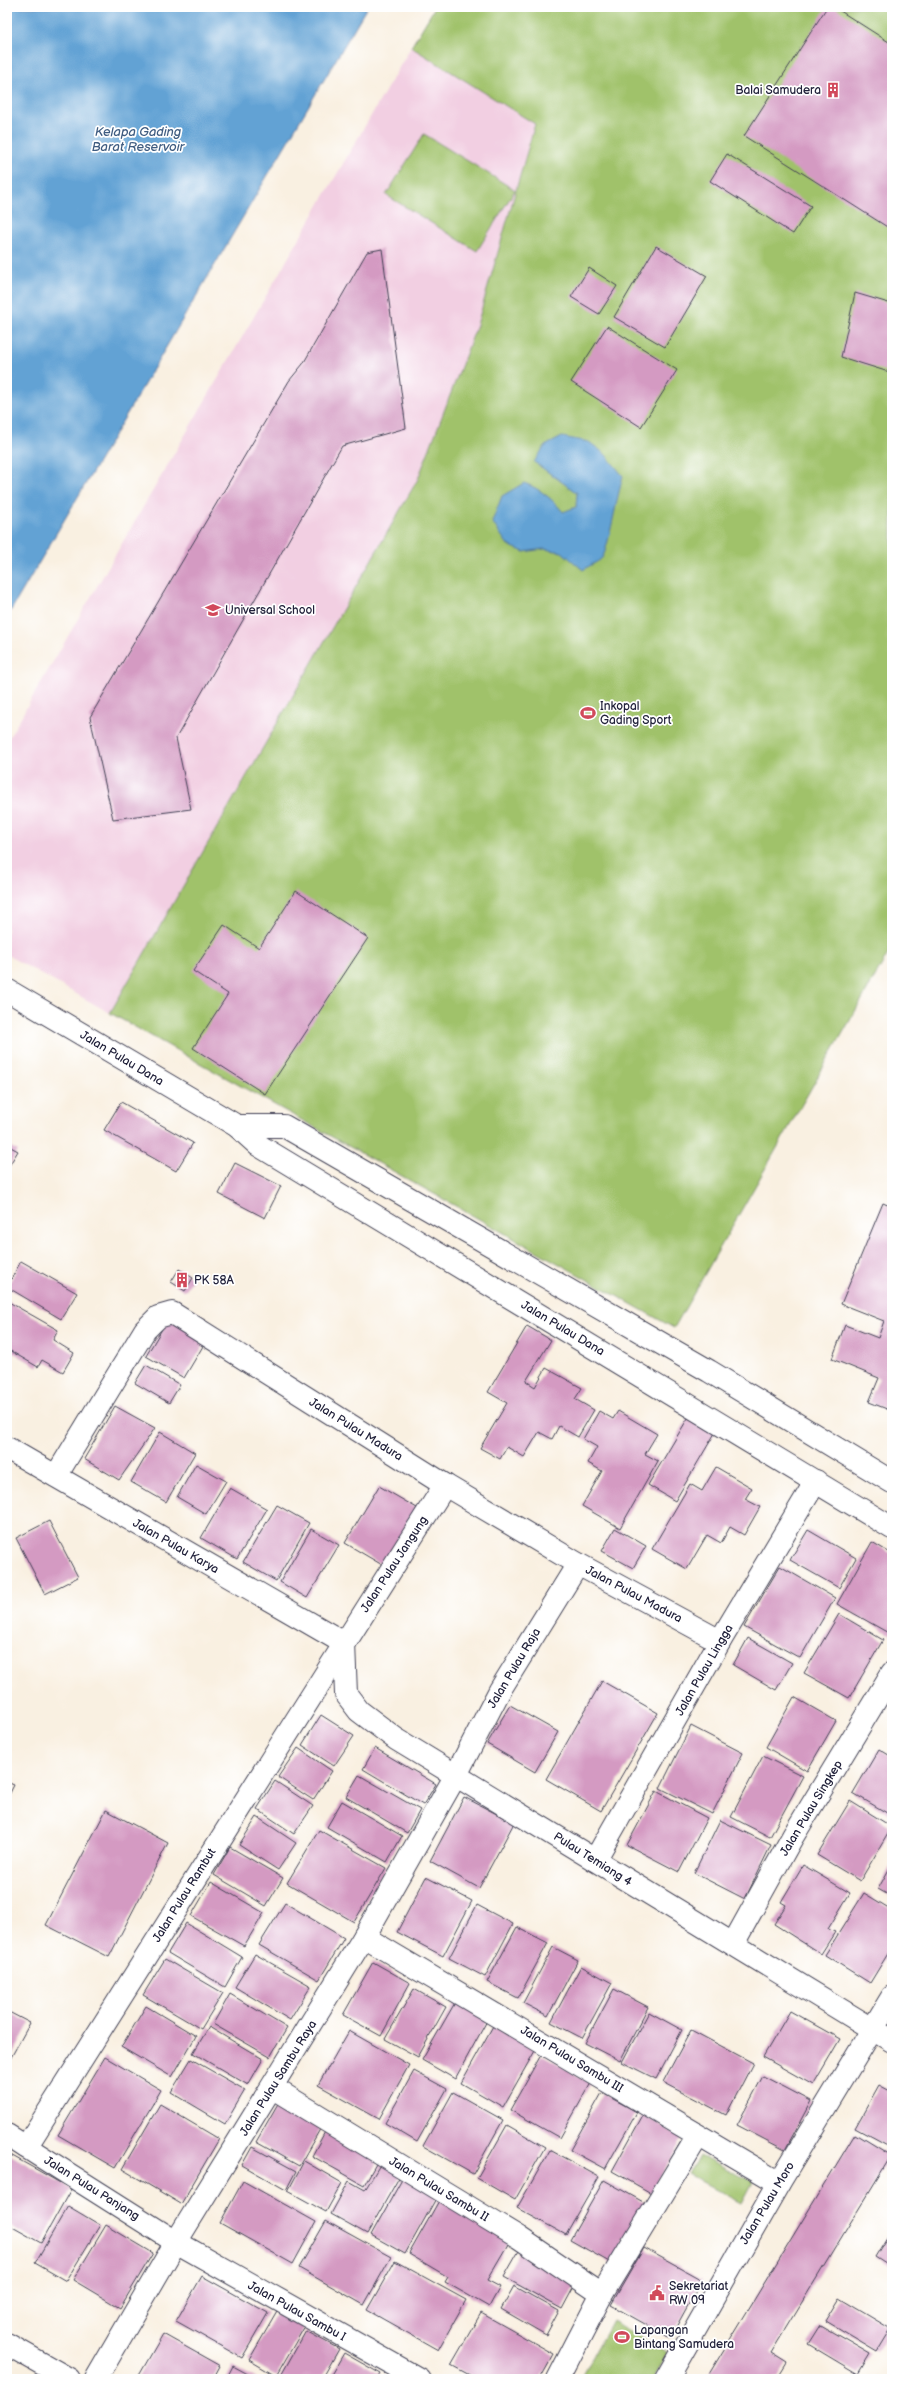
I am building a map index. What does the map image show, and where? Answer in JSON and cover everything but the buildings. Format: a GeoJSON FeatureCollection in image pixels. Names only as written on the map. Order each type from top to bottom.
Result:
{"type":"FeatureCollection","features":[{"type":"Feature","properties":{"kind":"street","name":"Jalan Pulau Dana"},"geometry":{"type":"LineString","coordinates":[[7,990],[237,1126],[258,1145],[892,1528]]}},
{"type":"Feature","properties":{"kind":"street"},"geometry":{"type":"LineString","coordinates":[[237,1126],[284,1126],[702,1367],[892,1482]]}},
{"type":"Feature","properties":{"kind":"street","name":"Jalan Pulau Madura"},"geometry":{"type":"LineString","coordinates":[[56,1476],[145,1330],[158,1317],[172,1313],[445,1485],[578,1564],[720,1641]]}},
{"type":"Feature","properties":{"kind":"street","name":"Jalan Pulau Karya"},"geometry":{"type":"LineString","coordinates":[[7,1448],[344,1643]]}},
{"type":"Feature","properties":{"kind":"street","name":"Jalan Pulau Lingga"},"geometry":{"type":"LineString","coordinates":[[595,1860],[720,1641],[816,1481]]}},
{"type":"Feature","properties":{"kind":"street","name":"Jalan Pulau Jangung"},"geometry":{"type":"LineString","coordinates":[[344,1643],[445,1485]]}},
{"type":"Feature","properties":{"kind":"street","name":"Jalan Pulau Raja"},"geometry":{"type":"LineString","coordinates":[[456,1775],[500,1690],[578,1564]]}},
{"type":"Feature","properties":{"kind":"street","name":"Pulau Temiang 4"},"geometry":{"type":"LineString","coordinates":[[344,1643],[346,1694],[359,1711],[396,1739],[733,1944],[871,2030],[892,2041]]}},
{"type":"Feature","properties":{"kind":"street","name":"Jalan Pulau Rambut"},"geometry":{"type":"LineString","coordinates":[[26,2147],[344,1643]]}},
{"type":"Feature","properties":{"kind":"street","name":"Jalan Pulau Singkep"},"geometry":{"type":"LineString","coordinates":[[733,1944],[794,1836],[892,1673]]}},
{"type":"Feature","properties":{"kind":"street","name":"Jalan Pulau Sambu Raya"},"geometry":{"type":"LineString","coordinates":[[96,2379],[176,2242],[364,1937],[456,1775]]}},
{"type":"Feature","properties":{"kind":"street","name":"Jalan Pulau Sambu III"},"geometry":{"type":"LineString","coordinates":[[364,1937],[779,2184]]}},
{"type":"Feature","properties":{"kind":"street","name":"Jalan Pulau Moro"},"geometry":{"type":"LineString","coordinates":[[667,2379],[779,2184],[892,1997]]}},
{"type":"Feature","properties":{"kind":"street","name":"Jalan Pulau Sambu II"},"geometry":{"type":"LineString","coordinates":[[272,2088],[518,2237],[602,2294]]}},
{"type":"Feature","properties":{"kind":"street","name":"Jalan Pulau Panjang"},"geometry":{"type":"LineString","coordinates":[[7,2135],[176,2242]]}},
{"type":"Feature","properties":{"kind":"street"},"geometry":{"type":"LineString","coordinates":[[558,2379],[602,2294],[698,2136]]}},
{"type":"Feature","properties":{"kind":"street","name":"Jalan Pulau Sambu I"},"geometry":{"type":"LineString","coordinates":[[176,2242],[419,2379]]}},
{"type":"Feature","properties":{"kind":"street"},"geometry":{"type":"LineString","coordinates":[[7,2344],[69,2379]]}},
{"type":"Feature","properties":{"kind":"shaded area","name":"Universal School"},"geometry":{"type":"Polygon","coordinates":[[[411,47],[535,123],[477,325],[418,479],[110,1013],[7,955],[7,741],[411,47]]]}},
{"type":"Feature","properties":{"kind":"green space","name":"Inkopal Gading Sport"},"geometry":{"type":"Polygon","coordinates":[[[435,7],[892,7],[892,947],[674,1328],[110,1013],[418,479],[477,325],[535,124],[411,47],[435,7]]]}},
{"type":"Feature","properties":{"kind":"green space"},"geometry":{"type":"Polygon","coordinates":[[[424,134],[515,190],[477,251],[386,195],[424,134]]]}},
{"type":"Feature","properties":{"kind":"green space"},"geometry":{"type":"Polygon","coordinates":[[[700,2155],[753,2182],[742,2203],[689,2175],[700,2155]]]}},
{"type":"Feature","properties":{"kind":"green space","name":"Lapangan Bintang Samudera"},"geometry":{"type":"Polygon","coordinates":[[[612,2321],[668,2353],[653,2379],[580,2379],[612,2321]]]}},
{"type":"Feature","properties":{"kind":"water","name":"Kelapa Gading Barat Reservoir"},"geometry":{"type":"Polygon","coordinates":[[[7,7],[367,7],[7,617],[7,7]]]}},
{"type":"Feature","properties":{"kind":"water"},"geometry":{"type":"Polygon","coordinates":[[[562,437],[589,442],[605,454],[623,476],[610,533],[602,558],[583,570],[562,552],[544,549],[524,552],[508,545],[492,522],[502,496],[524,483],[536,488],[546,495],[563,512],[576,507],[577,493],[534,462],[545,446],[562,437]]]}},
{"type":"Feature","properties":{"kind":"place","name":"Balai Samudera"},"geometry":{"type":"Point","coordinates":[833,90]}},
{"type":"Feature","properties":{"kind":"place","name":"Universal School"},"geometry":{"type":"Point","coordinates":[213,610]}},
{"type":"Feature","properties":{"kind":"place","name":"Inkopal Gading Sport"},"geometry":{"type":"Point","coordinates":[588,713]}},
{"type":"Feature","properties":{"kind":"place","name":"PK 58A"},"geometry":{"type":"Point","coordinates":[182,1280]}},
{"type":"Feature","properties":{"kind":"place","name":"Sekretariat RW 09"},"geometry":{"type":"Point","coordinates":[657,2293]}},
{"type":"Feature","properties":{"kind":"place","name":"Lapangan Bintang Samudera"},"geometry":{"type":"Point","coordinates":[622,2337]}}]}
